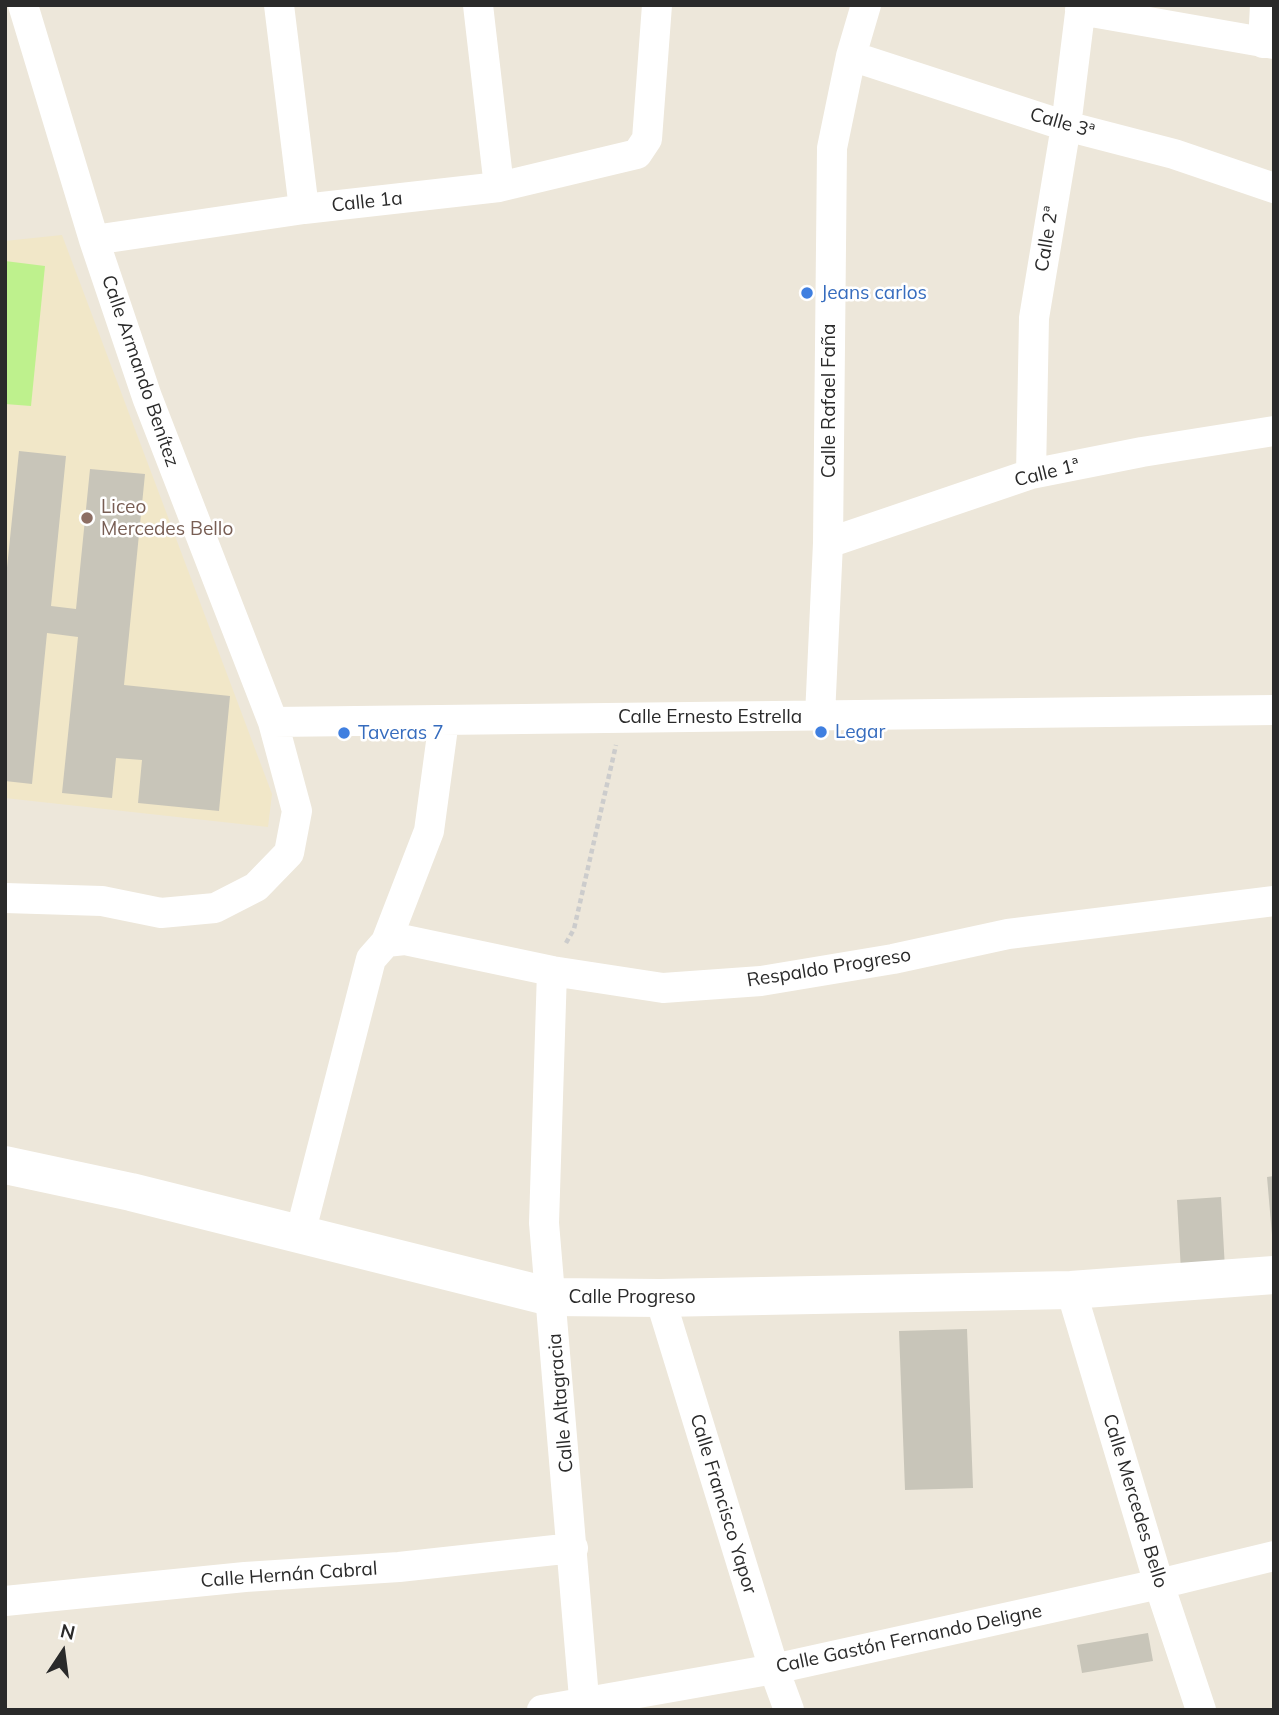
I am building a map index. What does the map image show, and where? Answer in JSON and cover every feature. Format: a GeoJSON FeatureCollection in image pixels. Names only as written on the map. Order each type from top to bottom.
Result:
{"type":"FeatureCollection","features":[{"type":"Feature","properties":{"kind":"street","name":"Calle Armando Benítez"},"geometry":{"type":"LineString","coordinates":[[5,898],[102,901],[161,913],[215,908],[256,887],[289,853],[297,811],[273,722],[148,397],[94,240],[23,5]]}},
{"type":"Feature","properties":{"kind":"street"},"geometry":{"type":"LineString","coordinates":[[279,5],[304,209]]}},
{"type":"Feature","properties":{"kind":"street"},"geometry":{"type":"LineString","coordinates":[[478,5],[499,187]]}},
{"type":"Feature","properties":{"kind":"street","name":"Calle 1a"},"geometry":{"type":"LineString","coordinates":[[94,240],[304,209],[499,187],[637,155],[647,139],[657,5]]}},
{"type":"Feature","properties":{"kind":"street","name":"Calle Rafael Faña"},"geometry":{"type":"LineString","coordinates":[[820,716],[828,543],[832,148],[851,56],[866,5]]}},
{"type":"Feature","properties":{"kind":"street"},"geometry":{"type":"LineString","coordinates":[[1081,8],[1268,43],[1265,5]]}},
{"type":"Feature","properties":{"kind":"street","name":"Calle 2ª"},"geometry":{"type":"LineString","coordinates":[[1031,474],[1034,318],[1066,126],[1081,8]]}},
{"type":"Feature","properties":{"kind":"street","name":"Calle 3ª"},"geometry":{"type":"LineString","coordinates":[[851,56],[1066,126],[1174,154],[1274,188]]}},
{"type":"Feature","properties":{"kind":"street","name":"Calle 1ª"},"geometry":{"type":"LineString","coordinates":[[828,543],[1031,474],[1142,452],[1274,431]]}},
{"type":"Feature","properties":{"kind":"street","name":"Calle Ernesto Estrella"},"geometry":{"type":"LineString","coordinates":[[273,722],[1274,710]]}},
{"type":"Feature","properties":{"kind":"street"},"geometry":{"type":"LineString","coordinates":[[300,1234],[371,959],[386,942],[429,831],[444,720]]}},
{"type":"Feature","properties":{"kind":"street","name":"Respaldo Progreso"},"geometry":{"type":"LineString","coordinates":[[386,942],[405,940],[552,971],[663,988],[761,981],[893,959],[1008,934],[1274,901]]}},
{"type":"Feature","properties":{"kind":"street","name":"Calle Altagracia"},"geometry":{"type":"LineString","coordinates":[[552,971],[544,1223],[585,1707]]}},
{"type":"Feature","properties":{"kind":"street","name":"Calle Progreso"},"geometry":{"type":"LineString","coordinates":[[5,1165],[131,1192],[551,1297],[660,1298],[1072,1290],[1274,1275]]}},
{"type":"Feature","properties":{"kind":"street","name":"Calle Mercedes Bello"},"geometry":{"type":"LineString","coordinates":[[1072,1290],[1200,1710]]}},
{"type":"Feature","properties":{"kind":"street","name":"Calle Francisco Yapor"},"geometry":{"type":"LineString","coordinates":[[660,1298],[789,1710]]}},
{"type":"Feature","properties":{"kind":"street","name":"Calle Hernán Cabral"},"geometry":{"type":"LineString","coordinates":[[5,1601],[245,1577],[399,1567],[573,1548]]}},
{"type":"Feature","properties":{"kind":"street","name":"Calle Gastón Fernando Deligne"},"geometry":{"type":"LineString","coordinates":[[542,1710],[585,1707],[774,1669],[1160,1584],[1274,1556]]}},
{"type":"Feature","properties":{"kind":"path"},"geometry":{"type":"LineString","coordinates":[[552,971],[574,929],[622,717]]}},
{"type":"Feature","properties":{"kind":"shaded area","name":"Liceo Mercedes Bello"},"geometry":{"type":"Polygon","coordinates":[[[62,235],[272,794],[268,827],[5,798],[5,241],[62,235]]]}},
{"type":"Feature","properties":{"kind":"green space"},"geometry":{"type":"Polygon","coordinates":[[[5,261],[45,266],[31,406],[5,404],[5,261]]]}},
{"type":"Feature","properties":{"kind":"building"},"geometry":{"type":"Polygon","coordinates":[[[19,451],[66,456],[51,606],[76,609],[90,469],[145,474],[124,685],[230,696],[219,811],[138,803],[142,760],[116,758],[112,798],[62,793],[78,637],[47,633],[32,784],[5,781],[5,587],[19,451]]]}},
{"type":"Feature","properties":{"kind":"building"},"geometry":{"type":"Polygon","coordinates":[[[1274,1176],[1274,1235],[1272,1235],[1267,1177],[1274,1176]]]}},
{"type":"Feature","properties":{"kind":"building"},"geometry":{"type":"Polygon","coordinates":[[[1221,1197],[1225,1269],[1181,1271],[1177,1200],[1221,1197]]]}},
{"type":"Feature","properties":{"kind":"building"},"geometry":{"type":"Polygon","coordinates":[[[967,1329],[973,1488],[905,1490],[899,1331],[967,1329]]]}},
{"type":"Feature","properties":{"kind":"building"},"geometry":{"type":"Polygon","coordinates":[[[1148,1633],[1153,1661],[1082,1673],[1077,1645],[1148,1633]]]}},
{"type":"Feature","properties":{"kind":"place","name":"Jeans carlos"},"geometry":{"type":"Point","coordinates":[807,293]}},
{"type":"Feature","properties":{"kind":"place","name":"Liceo Mercedes Bello"},"geometry":{"type":"Point","coordinates":[87,518]}},
{"type":"Feature","properties":{"kind":"place","name":"Legar"},"geometry":{"type":"Point","coordinates":[821,732]}},
{"type":"Feature","properties":{"kind":"place","name":"Taveras 7"},"geometry":{"type":"Point","coordinates":[344,733]}}]}
